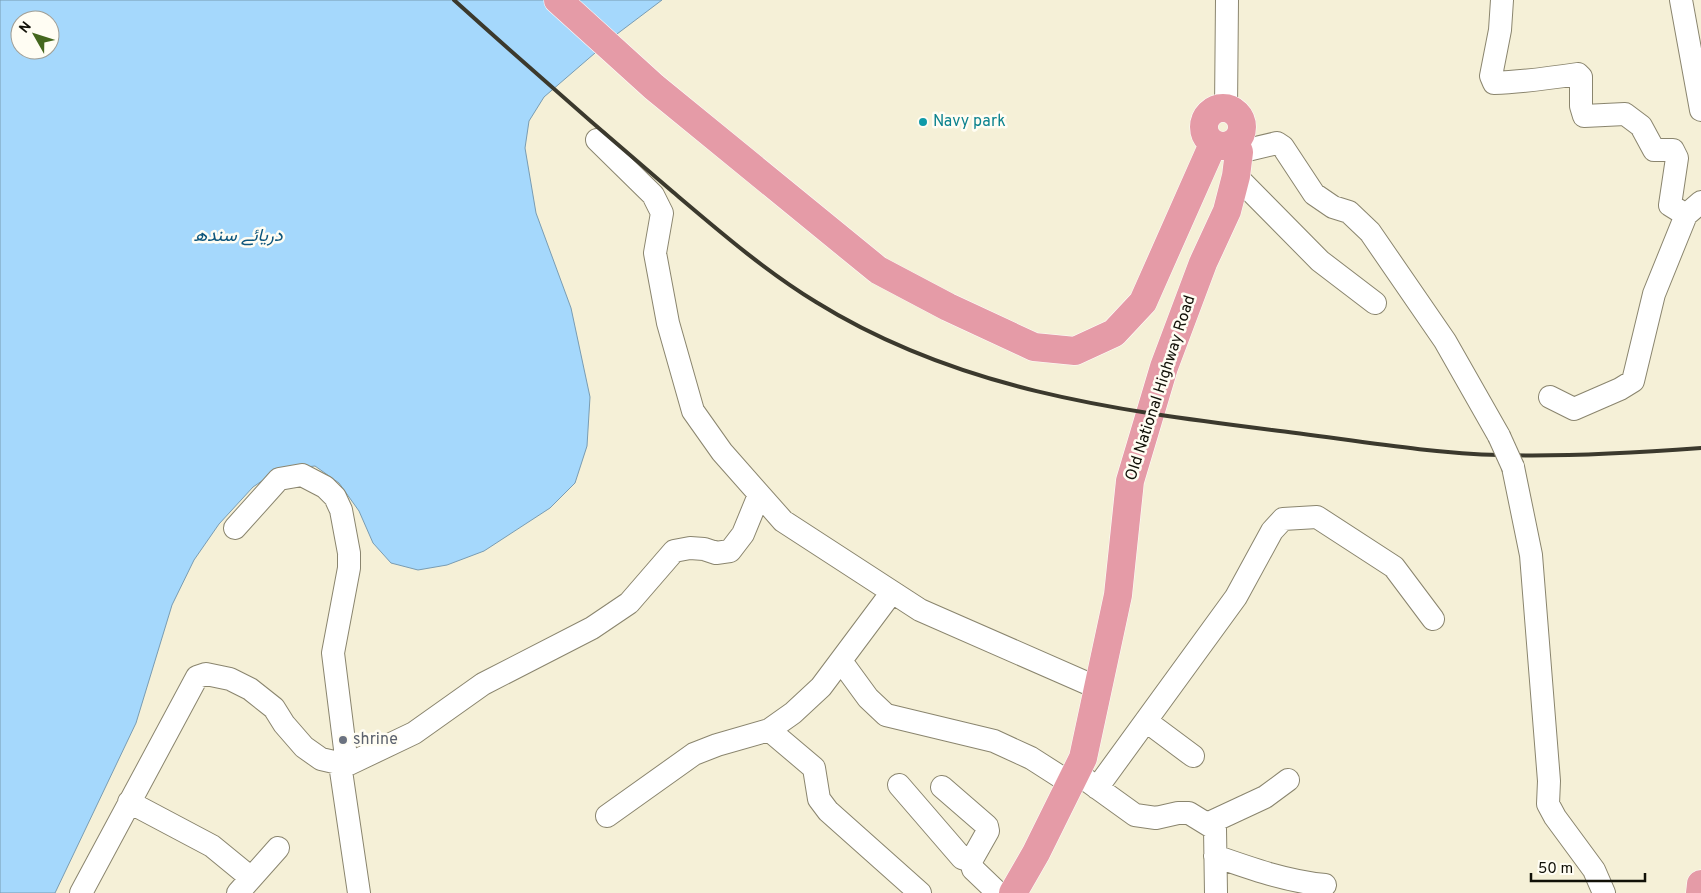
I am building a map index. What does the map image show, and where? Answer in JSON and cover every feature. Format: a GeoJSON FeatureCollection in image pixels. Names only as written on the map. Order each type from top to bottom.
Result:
{"type":"FeatureCollection","features":[{"type":"Feature","properties":{"kind":"main road"},"geometry":{"type":"LineString","coordinates":[[558,0],[654,86],[878,270],[948,307],[1034,347],[1075,352],[1114,333],[1143,302],[1231,153],[1241,132],[1240,120],[1237,114],[1226,109]]}},
{"type":"Feature","properties":{"kind":"main road","name":"Old National Highway Road"},"geometry":{"type":"LineString","coordinates":[[1013,893],[1081,781],[1083,758],[1118,595],[1130,481],[1164,367],[1203,263],[1226,211],[1231,153]]}},
{"type":"Feature","properties":{"kind":"main road"},"geometry":{"type":"LineString","coordinates":[[1700,893],[1701,884]]}},
{"type":"Feature","properties":{"kind":"street"},"geometry":{"type":"LineString","coordinates":[[1226,109],[1228,0]]}},
{"type":"Feature","properties":{"kind":"street"},"geometry":{"type":"LineString","coordinates":[[1502,0],[1500,30],[1491,76],[1494,83],[1519,82],[1528,79],[1578,74],[1581,77],[1581,106],[1584,116],[1625,114],[1641,126],[1654,150],[1673,150],[1677,158],[1670,205],[1693,209],[1654,294],[1633,381],[1620,389],[1574,409],[1550,397]]}},
{"type":"Feature","properties":{"kind":"street"},"geometry":{"type":"LineString","coordinates":[[1681,0],[1694,30],[1701,110]]}},
{"type":"Feature","properties":{"kind":"street"},"geometry":{"type":"LineString","coordinates":[[597,140],[653,195],[658,204],[662,218],[655,252],[668,323],[693,412],[722,452],[759,495],[783,521],[920,610],[1098,688]]}},
{"type":"Feature","properties":{"kind":"street"},"geometry":{"type":"LineString","coordinates":[[1375,303],[1320,260],[1231,153],[1277,143],[1283,147],[1314,194],[1333,207],[1349,212],[1370,232],[1445,341],[1499,436],[1513,467],[1531,555],[1550,781],[1548,804],[1555,817],[1594,870],[1604,893]]}},
{"type":"Feature","properties":{"kind":"street"},"geometry":{"type":"LineString","coordinates":[[235,528],[279,479],[292,475],[302,475],[325,487],[335,497],[341,510],[350,553],[349,568],[333,653],[343,765],[358,893]]}},
{"type":"Feature","properties":{"kind":"street"},"geometry":{"type":"LineString","coordinates":[[81,893],[197,677],[206,674],[230,679],[250,689],[274,708],[284,724],[304,747],[321,760],[343,765],[414,733],[483,684],[592,628],[629,603],[674,552],[690,548],[704,549],[716,553],[730,551],[742,534],[759,495]]}},
{"type":"Feature","properties":{"kind":"street"},"geometry":{"type":"LineString","coordinates":[[1081,781],[1146,721],[1236,597],[1272,531],[1283,518],[1317,517],[1394,567],[1433,619]]}},
{"type":"Feature","properties":{"kind":"street"},"geometry":{"type":"LineString","coordinates":[[607,816],[694,754],[717,745],[769,730],[821,687],[892,592]]}},
{"type":"Feature","properties":{"kind":"street"},"geometry":{"type":"LineString","coordinates":[[841,661],[868,698],[886,715],[994,741],[1081,781],[1135,815],[1156,818],[1178,813],[1189,814],[1207,824],[1215,829],[1216,893]]}},
{"type":"Feature","properties":{"kind":"street"},"geometry":{"type":"LineString","coordinates":[[1146,721],[1193,756]]}},
{"type":"Feature","properties":{"kind":"street"},"geometry":{"type":"LineString","coordinates":[[769,730],[814,768],[819,799],[828,811],[920,893]]}},
{"type":"Feature","properties":{"kind":"street"},"geometry":{"type":"LineString","coordinates":[[1207,824],[1265,797],[1288,780]]}},
{"type":"Feature","properties":{"kind":"street"},"geometry":{"type":"LineString","coordinates":[[898,785],[962,858],[970,861],[973,869],[998,893]]}},
{"type":"Feature","properties":{"kind":"street"},"geometry":{"type":"LineString","coordinates":[[942,786],[987,826],[986,836],[970,861]]}},
{"type":"Feature","properties":{"kind":"street"},"geometry":{"type":"LineString","coordinates":[[129,802],[212,846],[245,886],[278,848]]}},
{"type":"Feature","properties":{"kind":"street"},"geometry":{"type":"LineString","coordinates":[[1215,856],[1267,875],[1298,882],[1325,885]]}},
{"type":"Feature","properties":{"kind":"water","name":"دریائے سندھ"},"geometry":{"type":"Polygon","coordinates":[[[0,0],[662,0],[617,34],[544,97],[529,121],[525,148],[536,213],[571,308],[590,397],[587,446],[575,483],[550,508],[484,551],[447,565],[418,570],[391,563],[373,543],[359,511],[339,483],[315,466],[278,470],[253,487],[219,524],[194,560],[172,605],[136,723],[55,893],[0,893],[0,0]]]}},
{"type":"Feature","properties":{"kind":"railway"},"geometry":{"type":"LineString","coordinates":[[454,0],[645,168],[760,263],[816,302],[869,332],[924,356],[1036,391],[1094,404],[1153,414],[1414,449],[1472,454],[1550,455],[1626,453],[1701,448]]}},
{"type":"Feature","properties":{"kind":"place","name":"Navy park"},"geometry":{"type":"Point","coordinates":[923,122]}},
{"type":"Feature","properties":{"kind":"place","name":"shrine"},"geometry":{"type":"Point","coordinates":[343,740]}}]}
